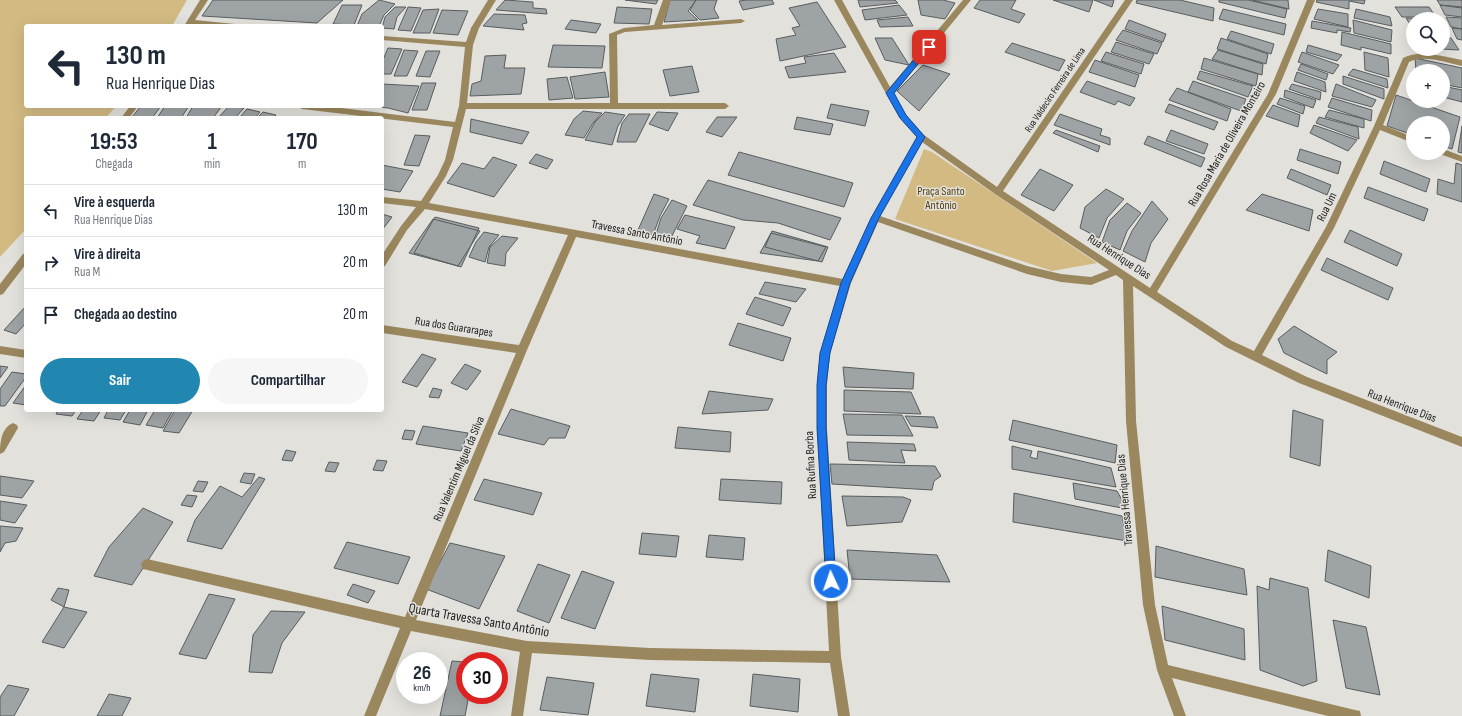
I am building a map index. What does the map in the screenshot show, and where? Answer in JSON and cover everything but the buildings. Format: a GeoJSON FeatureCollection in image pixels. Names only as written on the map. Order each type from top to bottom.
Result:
{"type":"FeatureCollection","features":[{"type":"Feature","properties":{"kind":"street"},"geometry":{"type":"LineString","coordinates":[[189,24],[204,0]]}},
{"type":"Feature","properties":{"kind":"street"},"geometry":{"type":"LineString","coordinates":[[384,260],[404,228],[423,206],[442,176],[459,125],[463,106],[469,45],[475,28],[492,0]]}},
{"type":"Feature","properties":{"kind":"street"},"geometry":{"type":"LineString","coordinates":[[657,27],[667,0]]}},
{"type":"Feature","properties":{"kind":"street","name":"Rua Henrique Dias"},"geometry":{"type":"LineString","coordinates":[[838,0],[903,117],[921,137],[998,192],[1229,344],[1303,380],[1425,429],[1462,442]]}},
{"type":"Feature","properties":{"kind":"street"},"geometry":{"type":"LineString","coordinates":[[890,93],[967,0]]}},
{"type":"Feature","properties":{"kind":"street","name":"Rua Valdeciro Ferreira de Lima"},"geometry":{"type":"LineString","coordinates":[[998,192],[1129,0]]}},
{"type":"Feature","properties":{"kind":"street","name":"Rua Rosa Maria de Oliveira Monteiro"},"geometry":{"type":"LineString","coordinates":[[1152,293],[1272,94],[1311,0]]}},
{"type":"Feature","properties":{"kind":"street"},"geometry":{"type":"LineString","coordinates":[[614,105],[613,34],[624,30],[742,21]]}},
{"type":"Feature","properties":{"kind":"street"},"geometry":{"type":"LineString","coordinates":[[384,38],[469,45]]}},
{"type":"Feature","properties":{"kind":"street","name":"Rua Um"},"geometry":{"type":"LineString","coordinates":[[1256,357],[1330,228],[1378,126],[1406,60],[1412,57],[1426,57],[1462,63]]}},
{"type":"Feature","properties":{"kind":"street"},"geometry":{"type":"LineString","coordinates":[[463,106],[522,104],[725,106]]}},
{"type":"Feature","properties":{"kind":"street"},"geometry":{"type":"LineString","coordinates":[[319,108],[459,125]]}},
{"type":"Feature","properties":{"kind":"street"},"geometry":{"type":"LineString","coordinates":[[1378,126],[1406,137]]}},
{"type":"Feature","properties":{"kind":"street","name":"Rua Rufina Borba"},"geometry":{"type":"LineString","coordinates":[[844,716],[836,657],[822,428],[822,385],[825,353],[846,283],[875,218],[921,137]]}},
{"type":"Feature","properties":{"kind":"street"},"geometry":{"type":"LineString","coordinates":[[1450,155],[1462,159]]}},
{"type":"Feature","properties":{"kind":"street","name":"Travessa Santo Antônio"},"geometry":{"type":"LineString","coordinates":[[384,200],[423,206],[846,283]]}},
{"type":"Feature","properties":{"kind":"street"},"geometry":{"type":"LineString","coordinates":[[875,218],[1027,270],[1061,278],[1091,281],[1117,270]]}},
{"type":"Feature","properties":{"kind":"street","name":"Rua Valentim Miguel da Silva"},"geometry":{"type":"LineString","coordinates":[[370,716],[522,350],[573,233]]}},
{"type":"Feature","properties":{"kind":"street"},"geometry":{"type":"LineString","coordinates":[[0,291],[24,260]]}},
{"type":"Feature","properties":{"kind":"street","name":"Travessa Henrique Dias"},"geometry":{"type":"LineString","coordinates":[[1128,278],[1131,421],[1149,605],[1163,670],[1180,716]]}},
{"type":"Feature","properties":{"kind":"street","name":"Rua dos Guararapes"},"geometry":{"type":"LineString","coordinates":[[384,329],[522,350]]}},
{"type":"Feature","properties":{"kind":"street"},"geometry":{"type":"LineString","coordinates":[[0,350],[24,354]]}},
{"type":"Feature","properties":{"kind":"street"},"geometry":{"type":"LineString","coordinates":[[0,449],[13,428]]}},
{"type":"Feature","properties":{"kind":"street","name":"Quarta Travessa Santo Antônio"},"geometry":{"type":"LineString","coordinates":[[147,565],[407,624],[527,647],[650,654],[836,657]]}},
{"type":"Feature","properties":{"kind":"street"},"geometry":{"type":"LineString","coordinates":[[517,716],[527,647]]}},
{"type":"Feature","properties":{"kind":"street"},"geometry":{"type":"LineString","coordinates":[[1163,670],[1355,716]]}},
{"type":"Feature","properties":{"kind":"green space"},"geometry":{"type":"Polygon","coordinates":[[[0,0],[187,0],[173,24],[24,24],[24,108],[114,108],[108,116],[24,116],[24,231],[0,257],[0,0]]]}},
{"type":"Feature","properties":{"kind":"green space","name":"Praça Santo Antônio"},"geometry":{"type":"Polygon","coordinates":[[[924,149],[932,152],[1097,263],[1052,271],[895,219],[924,149]]]}},
{"type":"Feature","properties":{"kind":"route"},"geometry":{"type":"LineString","coordinates":[[831,581],[822,428],[822,385],[825,353],[846,283],[875,218],[921,137],[903,117],[890,93],[929,47]]}}]}
